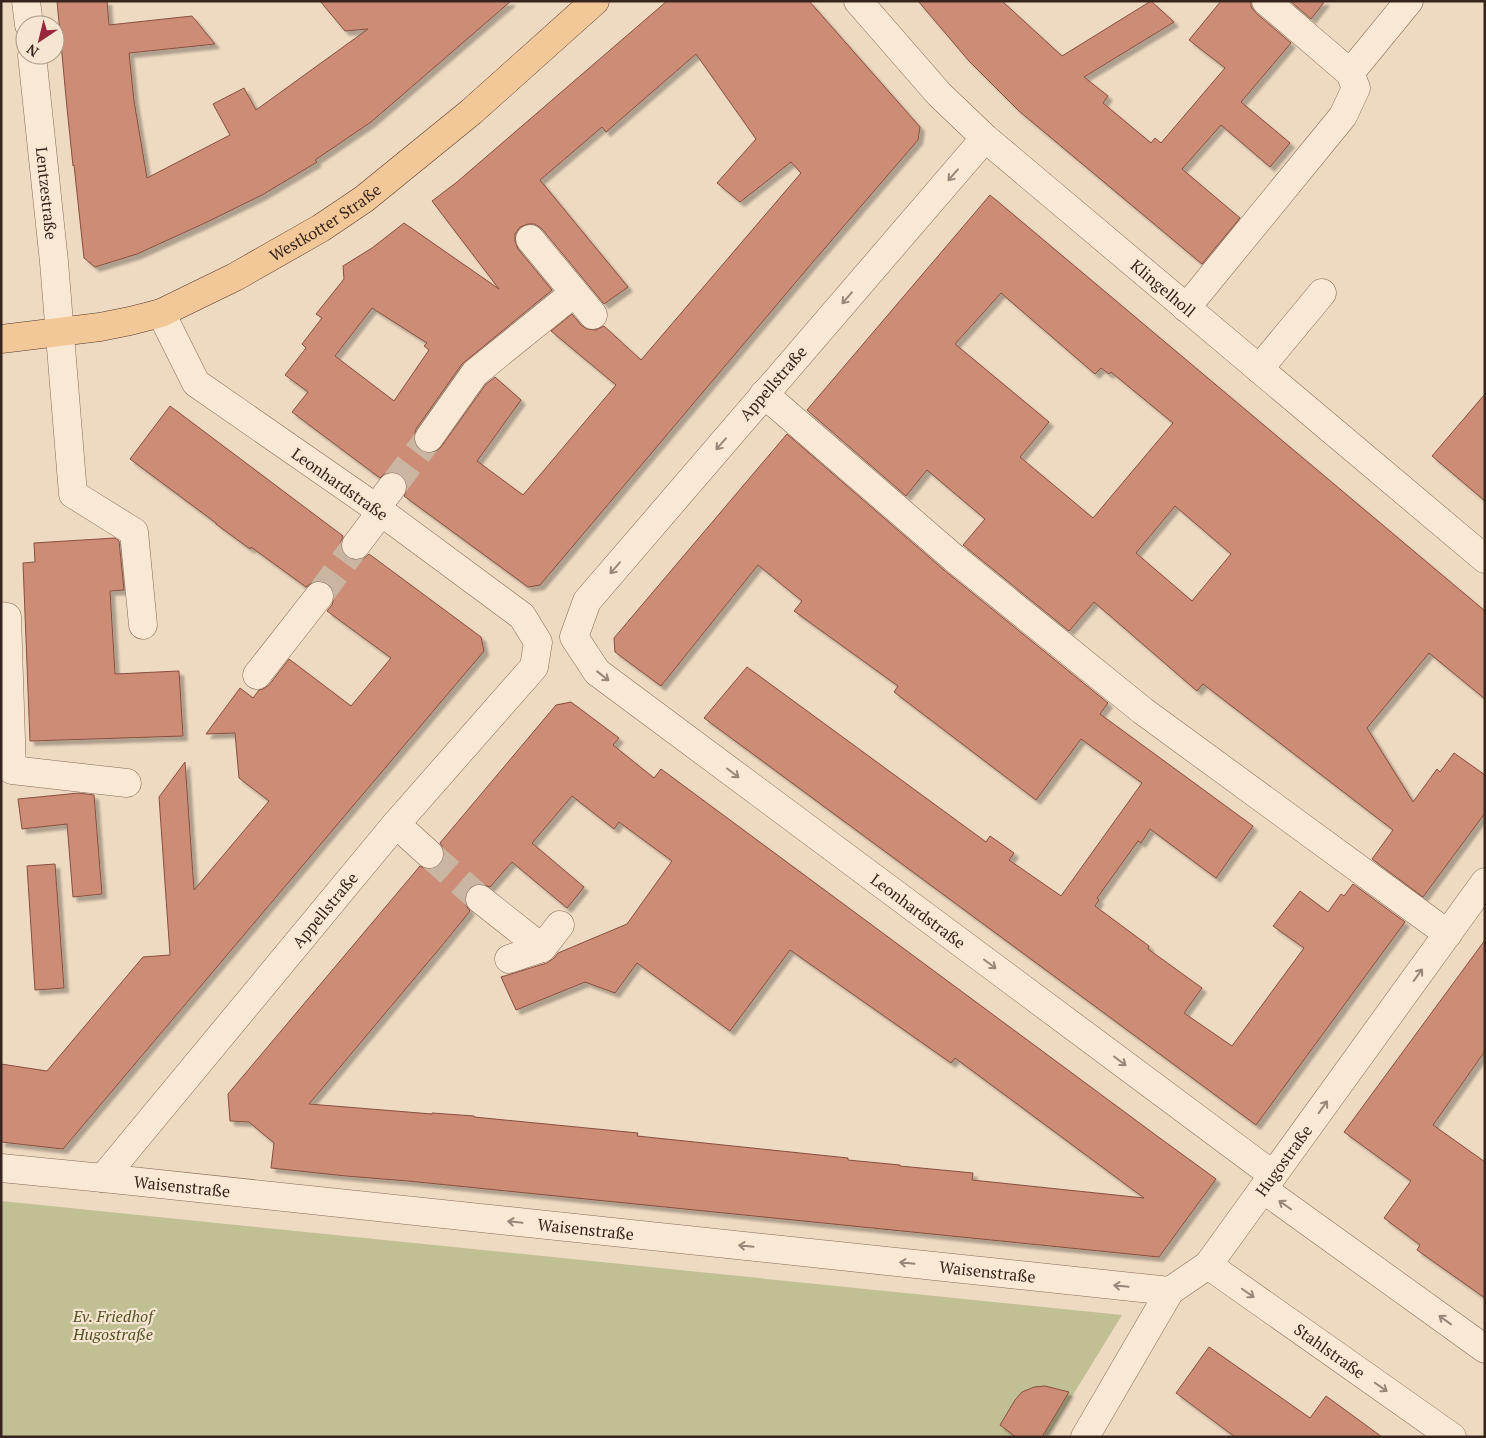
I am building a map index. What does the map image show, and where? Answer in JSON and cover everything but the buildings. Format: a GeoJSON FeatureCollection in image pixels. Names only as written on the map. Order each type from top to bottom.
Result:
{"type":"FeatureCollection","features":[{"type":"Feature","properties":{"kind":"main road","name":"Westkotter Straße"},"geometry":{"type":"LineString","coordinates":[[1,339],[130,321],[161,313],[234,277],[321,228],[364,199],[471,112],[595,1]]}},
{"type":"Feature","properties":{"kind":"street"},"geometry":{"type":"LineString","coordinates":[[26,1],[28,15]]}},
{"type":"Feature","properties":{"kind":"street","name":"Klingelholl"},"geometry":{"type":"LineString","coordinates":[[858,1],[939,94],[985,138],[1485,559]]}},
{"type":"Feature","properties":{"kind":"street"},"geometry":{"type":"LineString","coordinates":[[1186,308],[1342,116],[1356,88],[1350,73],[1266,1]]}},
{"type":"Feature","properties":{"kind":"street"},"geometry":{"type":"LineString","coordinates":[[1350,73],[1409,1]]}},
{"type":"Feature","properties":{"kind":"street","name":"Lentzestraße"},"geometry":{"type":"LineString","coordinates":[[33,65],[60,332],[73,494],[134,532],[143,625]]}},
{"type":"Feature","properties":{"kind":"street","name":"Appellstraße"},"geometry":{"type":"LineString","coordinates":[[574,637],[587,601],[985,138]]}},
{"type":"Feature","properties":{"kind":"street"},"geometry":{"type":"LineString","coordinates":[[530,239],[593,315]]}},
{"type":"Feature","properties":{"kind":"street"},"geometry":{"type":"LineString","coordinates":[[429,438],[475,373],[574,293]]}},
{"type":"Feature","properties":{"kind":"street"},"geometry":{"type":"LineString","coordinates":[[1259,369],[1322,293]]}},
{"type":"Feature","properties":{"kind":"street","name":"Leonhardstraße"},"geometry":{"type":"LineString","coordinates":[[161,313],[196,383],[383,502],[522,616],[538,642]]}},
{"type":"Feature","properties":{"kind":"street"},"geometry":{"type":"LineString","coordinates":[[764,394],[954,558],[1143,711],[1448,934]]}},
{"type":"Feature","properties":{"kind":"street"},"geometry":{"type":"LineString","coordinates":[[356,545],[383,502]]}},
{"type":"Feature","properties":{"kind":"street"},"geometry":{"type":"LineString","coordinates":[[257,675],[320,596]]}},
{"type":"Feature","properties":{"kind":"street"},"geometry":{"type":"LineString","coordinates":[[1,616],[7,617],[12,770],[127,783]]}},
{"type":"Feature","properties":{"kind":"street","name":"Leonhardstraße"},"geometry":{"type":"LineString","coordinates":[[574,637],[597,672],[1268,1182]]}},
{"type":"Feature","properties":{"kind":"street","name":"Appellstraße"},"geometry":{"type":"LineString","coordinates":[[103,1178],[396,824],[534,667],[538,642]]}},
{"type":"Feature","properties":{"kind":"street"},"geometry":{"type":"LineString","coordinates":[[396,824],[429,854]]}},
{"type":"Feature","properties":{"kind":"street","name":"Hugostraße"},"geometry":{"type":"LineString","coordinates":[[1085,1437],[1170,1291],[1208,1265],[1485,882]]}},
{"type":"Feature","properties":{"kind":"street"},"geometry":{"type":"LineString","coordinates":[[480,899],[542,948]]}},
{"type":"Feature","properties":{"kind":"street"},"geometry":{"type":"LineString","coordinates":[[509,959],[542,948],[560,925]]}},
{"type":"Feature","properties":{"kind":"street","name":"Waisenstraße"},"geometry":{"type":"LineString","coordinates":[[1,1168],[1170,1291]]}},
{"type":"Feature","properties":{"kind":"street"},"geometry":{"type":"LineString","coordinates":[[1268,1182],[1485,1349]]}},
{"type":"Feature","properties":{"kind":"street","name":"Stahlstraße"},"geometry":{"type":"LineString","coordinates":[[1208,1265],[1452,1437]]}},
{"type":"Feature","properties":{"kind":"green space","name":"Ev. Friedhof Hugostraße"},"geometry":{"type":"Polygon","coordinates":[[[1,1201],[1122,1315],[1047,1437],[1,1437],[1,1201]]]}},
{"type":"Feature","properties":{"kind":"tunnel"},"geometry":{"type":"LineString","coordinates":[[392,487],[429,438]]}},
{"type":"Feature","properties":{"kind":"tunnel"},"geometry":{"type":"LineString","coordinates":[[319,596],[356,545]]}},
{"type":"Feature","properties":{"kind":"tunnel"},"geometry":{"type":"LineString","coordinates":[[429,854],[480,899]]}}]}
